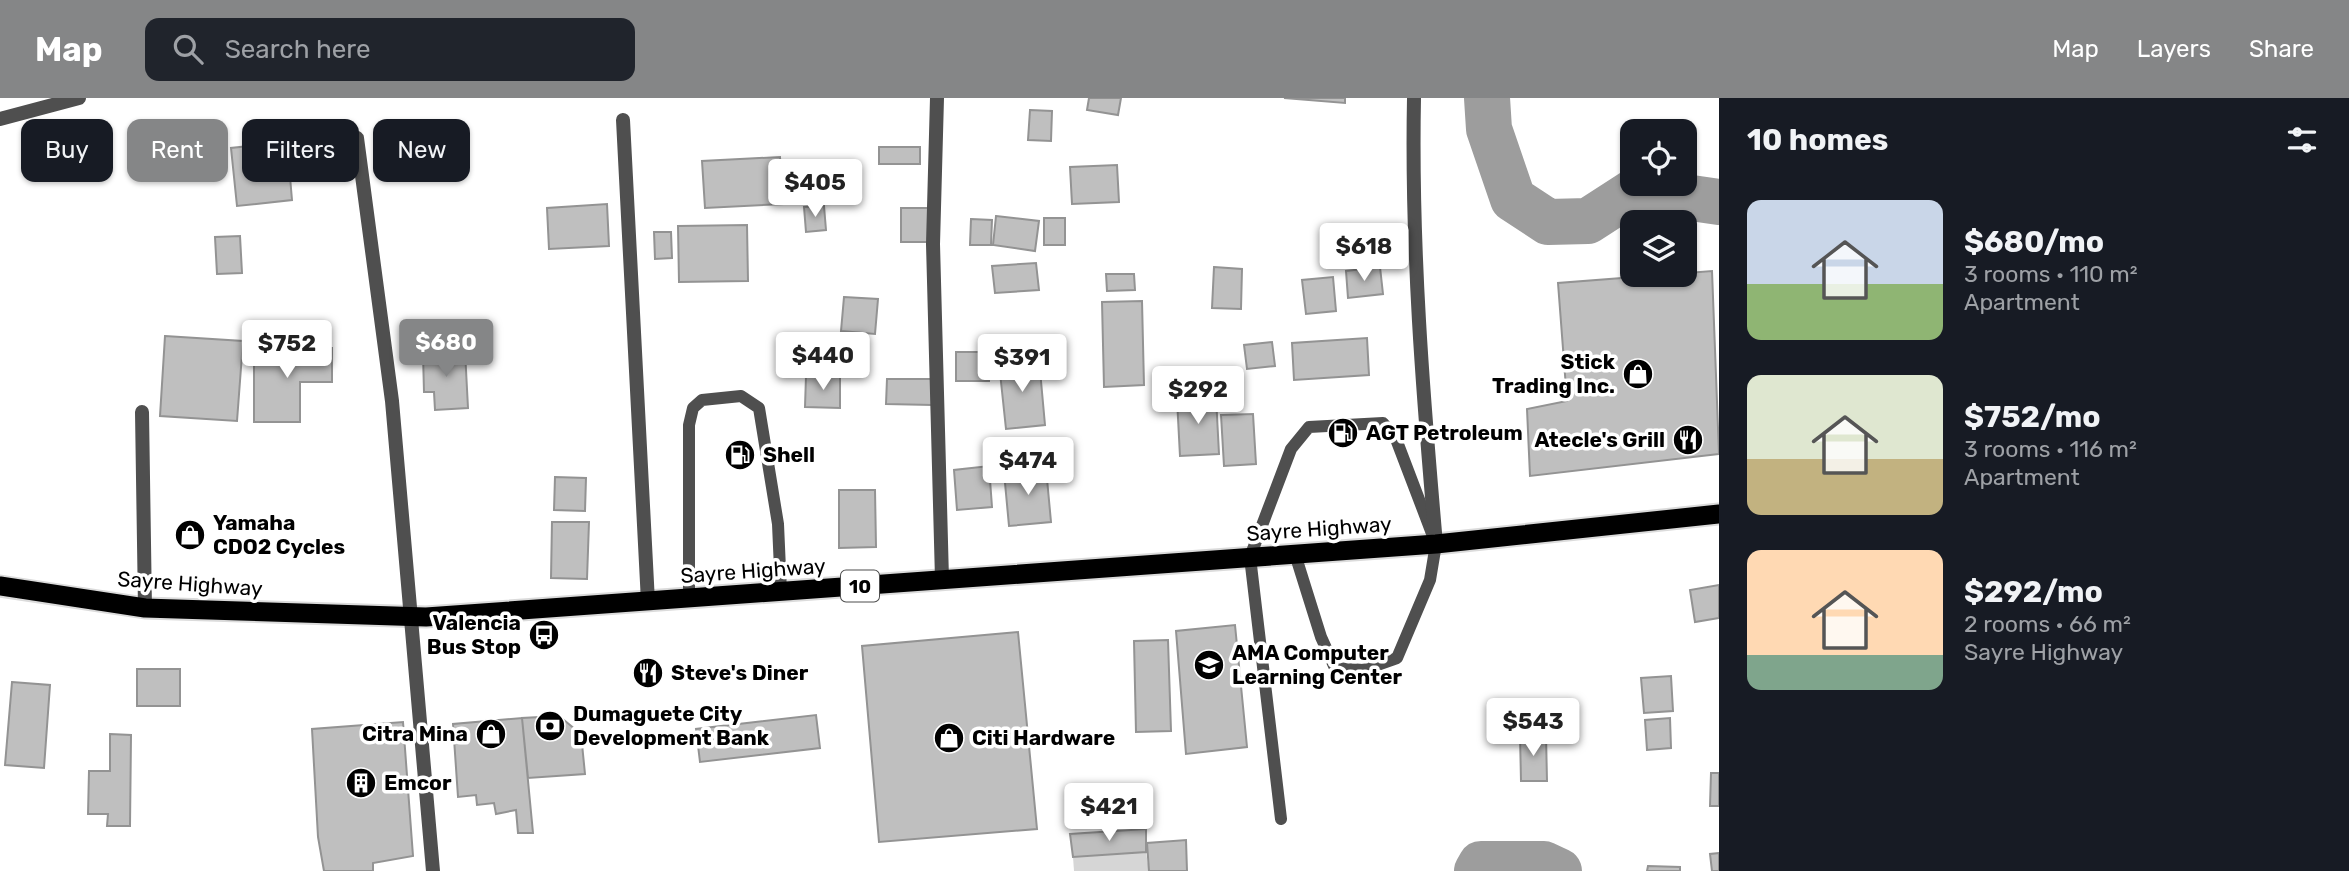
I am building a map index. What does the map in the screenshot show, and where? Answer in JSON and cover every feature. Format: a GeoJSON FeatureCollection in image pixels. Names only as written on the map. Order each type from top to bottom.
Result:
{"type":"FeatureCollection","features":[{"type":"Feature","properties":{"kind":"highway","name":"Sayre Highway"},"geometry":{"type":"LineString","coordinates":[[0,586],[145,608],[413,617],[1436,544],[1719,514]]}},
{"type":"Feature","properties":{"kind":"street"},"geometry":{"type":"LineString","coordinates":[[0,119],[79,98]]}},
{"type":"Feature","properties":{"kind":"street"},"geometry":{"type":"LineString","coordinates":[[937,98],[933,244],[942,579]]}},
{"type":"Feature","properties":{"kind":"street"},"geometry":{"type":"LineString","coordinates":[[1414,98],[1412,191],[1418,343],[1436,544]]}},
{"type":"Feature","properties":{"kind":"street"},"geometry":{"type":"LineString","coordinates":[[623,120],[648,602]]}},
{"type":"Feature","properties":{"kind":"street"},"geometry":{"type":"LineString","coordinates":[[359,146],[392,401],[413,617],[433,871]]}},
{"type":"Feature","properties":{"kind":"street"},"geometry":{"type":"LineString","coordinates":[[142,412],[145,608]]}},
{"type":"Feature","properties":{"kind":"lane"},"geometry":{"type":"LineString","coordinates":[[689,599],[689,425],[693,408],[702,400],[741,396],[759,408],[778,524],[781,592]]}},
{"type":"Feature","properties":{"kind":"lane"},"geometry":{"type":"LineString","coordinates":[[1281,819],[1250,557],[1291,449],[1309,427],[1383,423],[1396,439],[1436,544],[1430,580],[1397,658],[1363,670],[1335,668],[1321,636],[1296,554]]}},
{"type":"Feature","properties":{"kind":"shaded area"},"geometry":{"type":"Polygon","coordinates":[[[1146,852],[1149,871],[1074,871],[1073,857],[1146,852]]]}},
{"type":"Feature","properties":{"kind":"building"},"geometry":{"type":"Polygon","coordinates":[[[1089,98],[1121,98],[1118,115],[1087,110],[1089,98]]]}},
{"type":"Feature","properties":{"kind":"building"},"geometry":{"type":"Polygon","coordinates":[[[1284,98],[1345,98],[1345,103],[1284,98]]]}},
{"type":"Feature","properties":{"kind":"building"},"geometry":{"type":"Polygon","coordinates":[[[1030,110],[1052,111],[1051,141],[1028,140],[1030,110]]]}},
{"type":"Feature","properties":{"kind":"building"},"geometry":{"type":"Polygon","coordinates":[[[242,147],[242,182],[290,182],[292,200],[237,206],[231,148],[242,147]]]}},
{"type":"Feature","properties":{"kind":"building"},"geometry":{"type":"Polygon","coordinates":[[[879,147],[920,147],[920,164],[879,164],[879,147]]]}},
{"type":"Feature","properties":{"kind":"building"},"geometry":{"type":"Polygon","coordinates":[[[780,157],[783,204],[705,208],[702,161],[780,157]]]}},
{"type":"Feature","properties":{"kind":"building"},"geometry":{"type":"Polygon","coordinates":[[[1117,165],[1119,202],[1072,204],[1070,167],[1117,165]]]}},
{"type":"Feature","properties":{"kind":"building"},"geometry":{"type":"Polygon","coordinates":[[[607,204],[609,246],[549,249],[547,208],[607,204]]]}},
{"type":"Feature","properties":{"kind":"building"},"geometry":{"type":"Polygon","coordinates":[[[824,206],[826,230],[806,232],[804,207],[824,206]]]}},
{"type":"Feature","properties":{"kind":"building"},"geometry":{"type":"Polygon","coordinates":[[[901,208],[931,208],[931,242],[901,242],[901,208]]]}},
{"type":"Feature","properties":{"kind":"building"},"geometry":{"type":"Polygon","coordinates":[[[996,216],[1039,221],[1035,251],[993,245],[996,216]]]}},
{"type":"Feature","properties":{"kind":"building"},"geometry":{"type":"Polygon","coordinates":[[[1044,218],[1065,218],[1065,245],[1044,245],[1044,218]]]}},
{"type":"Feature","properties":{"kind":"building"},"geometry":{"type":"Polygon","coordinates":[[[971,219],[992,220],[991,245],[970,245],[971,219]]]}},
{"type":"Feature","properties":{"kind":"building"},"geometry":{"type":"Polygon","coordinates":[[[747,225],[748,281],[679,282],[678,226],[747,225]]]}},
{"type":"Feature","properties":{"kind":"building"},"geometry":{"type":"Polygon","coordinates":[[[654,232],[671,232],[672,258],[655,259],[654,232]]]}},
{"type":"Feature","properties":{"kind":"building"},"geometry":{"type":"Polygon","coordinates":[[[240,236],[242,273],[217,274],[215,237],[240,236]]]}},
{"type":"Feature","properties":{"kind":"building"},"geometry":{"type":"Polygon","coordinates":[[[1036,263],[1039,290],[995,293],[992,266],[1036,263]]]}},
{"type":"Feature","properties":{"kind":"building"},"geometry":{"type":"Polygon","coordinates":[[[1214,267],[1242,269],[1241,309],[1212,308],[1214,267]]]}},
{"type":"Feature","properties":{"kind":"building"},"geometry":{"type":"Polygon","coordinates":[[[1380,267],[1383,294],[1348,298],[1346,271],[1380,267]]]}},
{"type":"Feature","properties":{"kind":"building"},"geometry":{"type":"Polygon","coordinates":[[[1712,271],[1719,454],[1530,476],[1527,409],[1567,401],[1558,283],[1620,278],[1620,287],[1697,287],[1697,272],[1712,271]]]}},
{"type":"Feature","properties":{"kind":"building"},"geometry":{"type":"Polygon","coordinates":[[[1106,274],[1134,274],[1135,290],[1107,291],[1106,274]]]}},
{"type":"Feature","properties":{"kind":"building"},"geometry":{"type":"Polygon","coordinates":[[[1333,277],[1336,311],[1306,314],[1302,280],[1333,277]]]}},
{"type":"Feature","properties":{"kind":"building"},"geometry":{"type":"Polygon","coordinates":[[[844,297],[878,299],[875,334],[841,331],[844,297]]]}},
{"type":"Feature","properties":{"kind":"building"},"geometry":{"type":"Polygon","coordinates":[[[1142,301],[1144,385],[1104,387],[1102,302],[1142,301]]]}},
{"type":"Feature","properties":{"kind":"building"},"geometry":{"type":"Polygon","coordinates":[[[165,336],[243,341],[237,421],[160,416],[165,336]]]}},
{"type":"Feature","properties":{"kind":"building"},"geometry":{"type":"Polygon","coordinates":[[[1367,338],[1369,375],[1294,380],[1292,343],[1367,338]]]}},
{"type":"Feature","properties":{"kind":"building"},"geometry":{"type":"Polygon","coordinates":[[[1272,342],[1275,366],[1247,369],[1244,345],[1272,342]]]}},
{"type":"Feature","properties":{"kind":"building"},"geometry":{"type":"Polygon","coordinates":[[[332,348],[332,382],[300,382],[300,422],[254,422],[254,349],[332,348]]]}},
{"type":"Feature","properties":{"kind":"building"},"geometry":{"type":"Polygon","coordinates":[[[465,351],[468,408],[435,410],[434,392],[424,392],[423,354],[465,351]]]}},
{"type":"Feature","properties":{"kind":"building"},"geometry":{"type":"Polygon","coordinates":[[[956,352],[989,352],[989,381],[956,381],[956,352]]]}},
{"type":"Feature","properties":{"kind":"building"},"geometry":{"type":"Polygon","coordinates":[[[1039,359],[1045,425],[1006,429],[999,363],[1039,359]]]}},
{"type":"Feature","properties":{"kind":"building"},"geometry":{"type":"Polygon","coordinates":[[[806,376],[840,377],[840,408],[805,407],[806,376]]]}},
{"type":"Feature","properties":{"kind":"building"},"geometry":{"type":"Polygon","coordinates":[[[887,379],[932,379],[932,405],[886,404],[887,379]]]}},
{"type":"Feature","properties":{"kind":"building"},"geometry":{"type":"Polygon","coordinates":[[[1216,397],[1219,454],[1180,456],[1177,399],[1216,397]]]}},
{"type":"Feature","properties":{"kind":"building"},"geometry":{"type":"Polygon","coordinates":[[[1253,414],[1256,464],[1224,466],[1221,415],[1253,414]]]}},
{"type":"Feature","properties":{"kind":"building"},"geometry":{"type":"Polygon","coordinates":[[[989,466],[992,507],[957,510],[954,470],[989,466]]]}},
{"type":"Feature","properties":{"kind":"building"},"geometry":{"type":"Polygon","coordinates":[[[1046,468],[1051,522],[1009,526],[1004,472],[1046,468]]]}},
{"type":"Feature","properties":{"kind":"building"},"geometry":{"type":"Polygon","coordinates":[[[555,477],[586,478],[585,511],[554,510],[555,477]]]}},
{"type":"Feature","properties":{"kind":"building"},"geometry":{"type":"Polygon","coordinates":[[[839,490],[875,490],[876,547],[839,548],[839,490]]]}},
{"type":"Feature","properties":{"kind":"building"},"geometry":{"type":"Polygon","coordinates":[[[552,522],[589,522],[587,579],[551,578],[552,522]]]}},
{"type":"Feature","properties":{"kind":"building"},"geometry":{"type":"Polygon","coordinates":[[[1719,585],[1719,618],[1695,622],[1690,590],[1719,585]]]}},
{"type":"Feature","properties":{"kind":"building"},"geometry":{"type":"Polygon","coordinates":[[[1235,625],[1247,747],[1186,754],[1176,631],[1235,625]]]}},
{"type":"Feature","properties":{"kind":"building","name":"Citi Hardware"},"geometry":{"type":"Polygon","coordinates":[[[1018,632],[1037,829],[879,842],[862,646],[1018,632]]]}},
{"type":"Feature","properties":{"kind":"building"},"geometry":{"type":"Polygon","coordinates":[[[1168,640],[1171,731],[1136,732],[1134,641],[1168,640]]]}},
{"type":"Feature","properties":{"kind":"building"},"geometry":{"type":"Polygon","coordinates":[[[137,669],[180,669],[180,706],[137,706],[137,669]]]}},
{"type":"Feature","properties":{"kind":"building"},"geometry":{"type":"Polygon","coordinates":[[[1671,676],[1673,711],[1644,713],[1641,678],[1671,676]]]}},
{"type":"Feature","properties":{"kind":"building"},"geometry":{"type":"Polygon","coordinates":[[[12,682],[50,685],[44,768],[5,765],[12,682]]]}},
{"type":"Feature","properties":{"kind":"building"},"geometry":{"type":"Polygon","coordinates":[[[816,715],[820,748],[700,762],[696,729],[816,715]]]}},
{"type":"Feature","properties":{"kind":"building"},"geometry":{"type":"Polygon","coordinates":[[[559,716],[581,734],[585,774],[528,778],[522,718],[559,716]]]}},
{"type":"Feature","properties":{"kind":"building"},"geometry":{"type":"Polygon","coordinates":[[[522,718],[533,833],[518,833],[516,810],[496,814],[494,803],[477,805],[476,795],[458,797],[453,724],[522,718]]]}},
{"type":"Feature","properties":{"kind":"building"},"geometry":{"type":"Polygon","coordinates":[[[1670,718],[1671,748],[1647,750],[1645,720],[1670,718]]]}},
{"type":"Feature","properties":{"kind":"building","name":"Emcor"},"geometry":{"type":"Polygon","coordinates":[[[403,722],[413,856],[373,863],[373,871],[324,871],[318,837],[312,729],[403,722]]]}},
{"type":"Feature","properties":{"kind":"building"},"geometry":{"type":"Polygon","coordinates":[[[110,734],[131,735],[130,826],[107,826],[108,814],[88,814],[89,771],[110,771],[110,734]]]}},
{"type":"Feature","properties":{"kind":"building"},"geometry":{"type":"Polygon","coordinates":[[[1520,735],[1546,735],[1547,781],[1521,781],[1520,735]]]}},
{"type":"Feature","properties":{"kind":"building"},"geometry":{"type":"Polygon","coordinates":[[[1711,773],[1719,773],[1719,806],[1710,806],[1711,773]]]}},
{"type":"Feature","properties":{"kind":"building"},"geometry":{"type":"Polygon","coordinates":[[[1146,829],[1146,852],[1073,857],[1070,834],[1146,829]]]}},
{"type":"Feature","properties":{"kind":"building"},"geometry":{"type":"Polygon","coordinates":[[[1186,840],[1187,871],[1149,871],[1147,843],[1186,840]]]}},
{"type":"Feature","properties":{"kind":"building"},"geometry":{"type":"Polygon","coordinates":[[[1719,853],[1719,871],[1712,871],[1710,854],[1719,853]]]}},
{"type":"Feature","properties":{"kind":"building"},"geometry":{"type":"Polygon","coordinates":[[[1648,866],[1680,867],[1680,871],[1647,871],[1648,866]]]}},
{"type":"Feature","properties":{"kind":"waterway"},"geometry":{"type":"LineString","coordinates":[[1487,98],[1489,129],[1513,199],[1548,222],[1588,221],[1636,190],[1719,202]]}},
{"type":"Feature","properties":{"kind":"waterway"},"geometry":{"type":"LineString","coordinates":[[1477,871],[1481,864],[1544,864],[1559,871]]}},
{"type":"Feature","properties":{"kind":"place","name":"Stick Trading Inc."},"geometry":{"type":"Point","coordinates":[1638,374]}},
{"type":"Feature","properties":{"kind":"place","name":"AGT Petroleum"},"geometry":{"type":"Point","coordinates":[1343,433]}},
{"type":"Feature","properties":{"kind":"place","name":"Atecle's Grill"},"geometry":{"type":"Point","coordinates":[1688,440]}},
{"type":"Feature","properties":{"kind":"place","name":"Shell"},"geometry":{"type":"Point","coordinates":[740,455]}},
{"type":"Feature","properties":{"kind":"place","name":"Yamaha CDO2 Cycles"},"geometry":{"type":"Point","coordinates":[190,535]}},
{"type":"Feature","properties":{"kind":"place","name":"Valencia Bus Stop"},"geometry":{"type":"Point","coordinates":[544,635]}},
{"type":"Feature","properties":{"kind":"place","name":"AMA Computer Learning Center"},"geometry":{"type":"Point","coordinates":[1209,665]}},
{"type":"Feature","properties":{"kind":"place","name":"Steve's Diner"},"geometry":{"type":"Point","coordinates":[648,673]}},
{"type":"Feature","properties":{"kind":"place","name":"Dumaguete City Development Bank"},"geometry":{"type":"Point","coordinates":[550,726]}},
{"type":"Feature","properties":{"kind":"place","name":"Citra Mina"},"geometry":{"type":"Point","coordinates":[491,734]}},
{"type":"Feature","properties":{"kind":"place","name":"Citi Hardware"},"geometry":{"type":"Point","coordinates":[949,738]}},
{"type":"Feature","properties":{"kind":"place","name":"Emcor"},"geometry":{"type":"Point","coordinates":[361,783]}}]}
